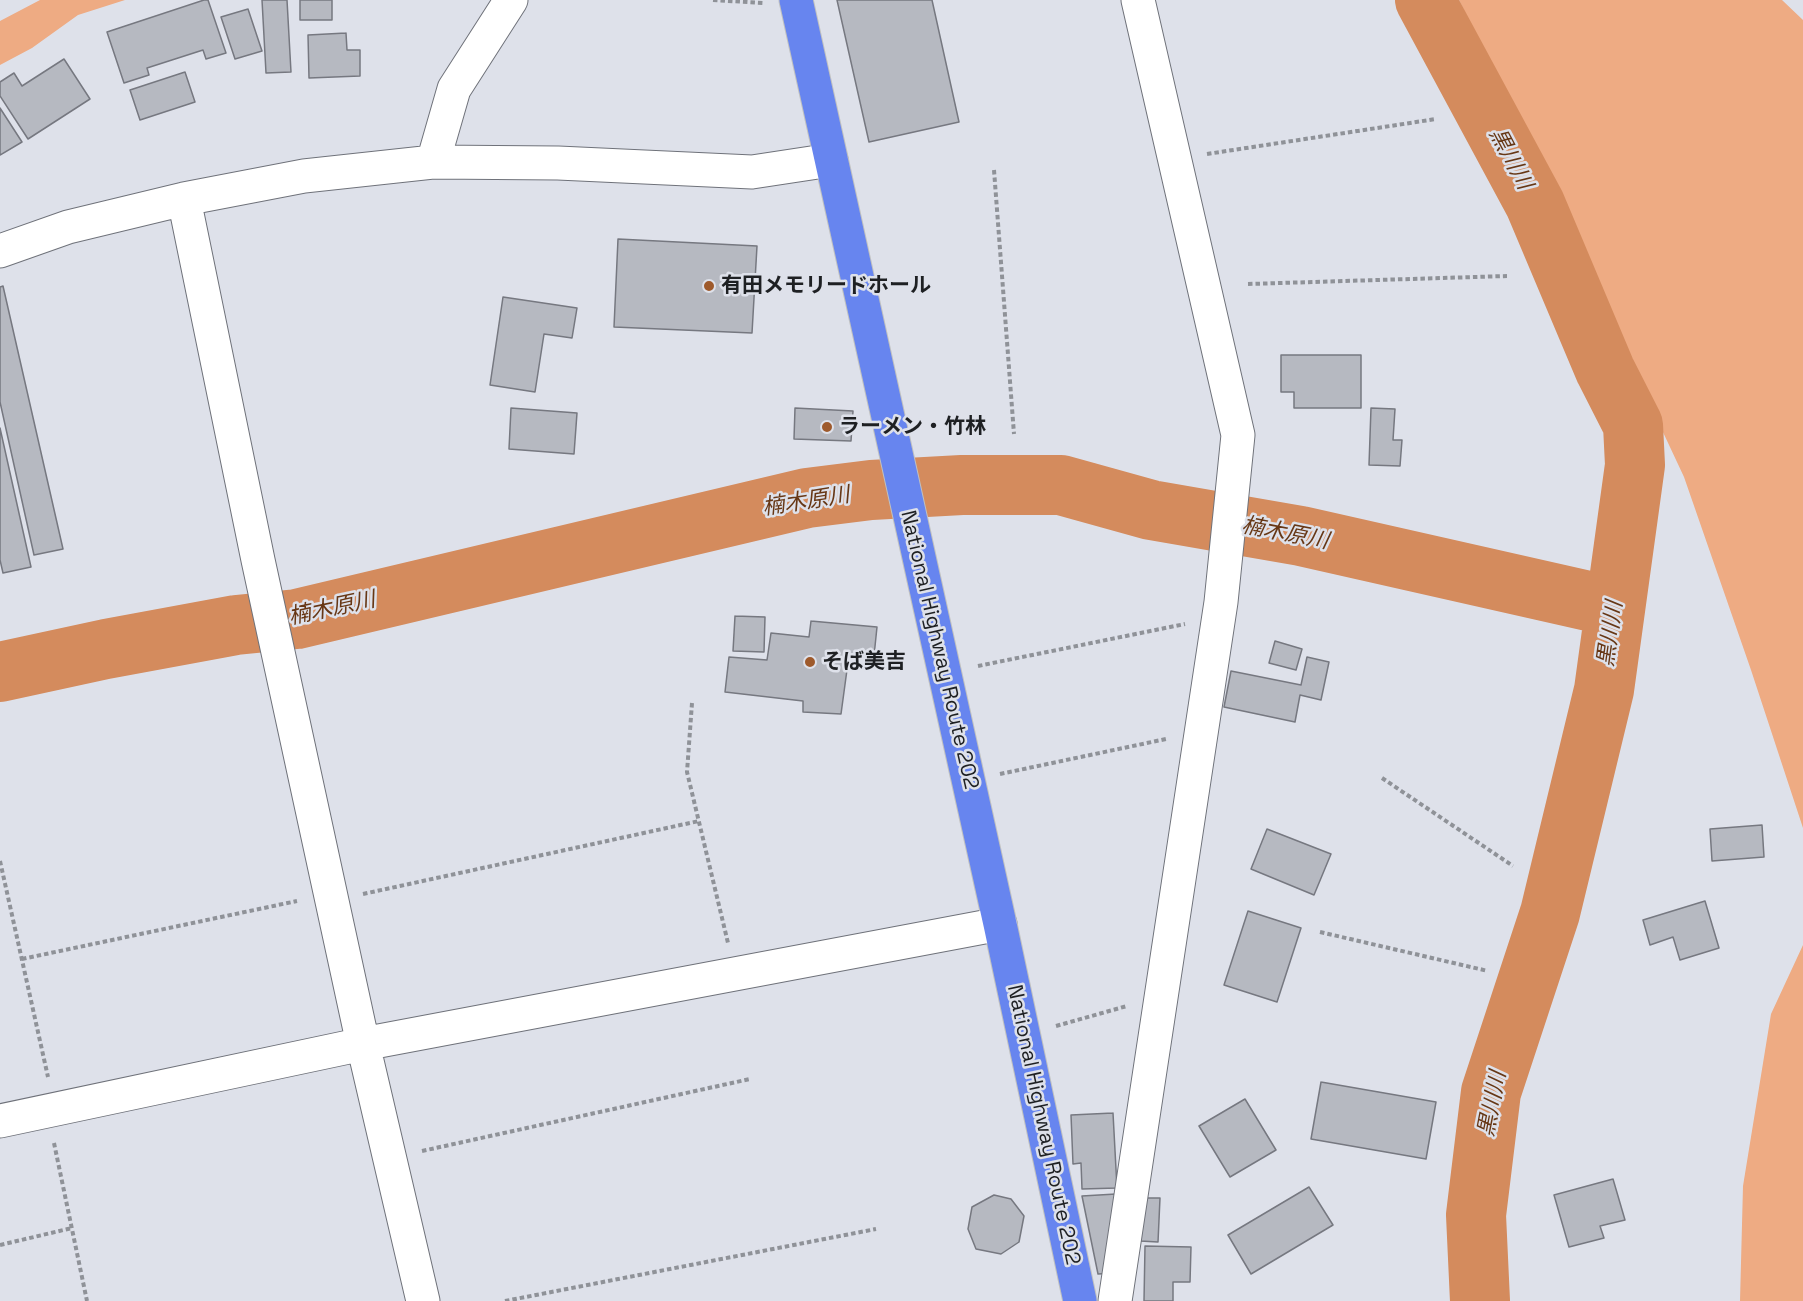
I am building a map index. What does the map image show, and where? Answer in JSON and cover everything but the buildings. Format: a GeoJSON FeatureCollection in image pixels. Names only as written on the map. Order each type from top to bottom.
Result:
{"type":"FeatureCollection","features":[{"type":"Feature","properties":{"kind":"highway","name":"National Highway Route 202"},"geometry":{"type":"LineString","coordinates":[[782,2],[831,160],[1000,924],[1080,1301]]}},
{"type":"Feature","properties":{"kind":"street"},"geometry":{"type":"LineString","coordinates":[[433,162],[454,89],[511,0]]}},
{"type":"Feature","properties":{"kind":"street"},"geometry":{"type":"LineString","coordinates":[[1115,1301],[1221,602],[1238,435],[1138,0]]}},
{"type":"Feature","properties":{"kind":"street"},"geometry":{"type":"LineString","coordinates":[[0,251],[68,227],[184,199],[304,176],[433,162],[558,163],[752,172],[831,160]]}},
{"type":"Feature","properties":{"kind":"street"},"geometry":{"type":"LineString","coordinates":[[184,199],[258,560],[363,1044],[423,1301]]}},
{"type":"Feature","properties":{"kind":"street"},"geometry":{"type":"LineString","coordinates":[[0,1121],[363,1044],[1000,924]]}},
{"type":"Feature","properties":{"kind":"path"},"geometry":{"type":"LineString","coordinates":[[713,0],[782,2]]}},
{"type":"Feature","properties":{"kind":"path"},"geometry":{"type":"LineString","coordinates":[[1206,154],[1436,118]]}},
{"type":"Feature","properties":{"kind":"path"},"geometry":{"type":"LineString","coordinates":[[994,170],[1014,434]]}},
{"type":"Feature","properties":{"kind":"path"},"geometry":{"type":"LineString","coordinates":[[1248,284],[1507,276]]}},
{"type":"Feature","properties":{"kind":"path"},"geometry":{"type":"LineString","coordinates":[[974,667],[1187,623]]}},
{"type":"Feature","properties":{"kind":"path"},"geometry":{"type":"LineString","coordinates":[[692,703],[687,772],[729,947]]}},
{"type":"Feature","properties":{"kind":"path"},"geometry":{"type":"LineString","coordinates":[[997,774],[1169,738]]}},
{"type":"Feature","properties":{"kind":"path"},"geometry":{"type":"LineString","coordinates":[[1382,778],[1513,866]]}},
{"type":"Feature","properties":{"kind":"path"},"geometry":{"type":"LineString","coordinates":[[357,895],[699,821]]}},
{"type":"Feature","properties":{"kind":"path"},"geometry":{"type":"LineString","coordinates":[[0,861],[51,1086]]}},
{"type":"Feature","properties":{"kind":"path"},"geometry":{"type":"LineString","coordinates":[[22,959],[298,900]]}},
{"type":"Feature","properties":{"kind":"path"},"geometry":{"type":"LineString","coordinates":[[1320,932],[1488,971]]}},
{"type":"Feature","properties":{"kind":"path"},"geometry":{"type":"LineString","coordinates":[[1050,1028],[1137,1003]]}},
{"type":"Feature","properties":{"kind":"path"},"geometry":{"type":"LineString","coordinates":[[414,1153],[750,1079]]}},
{"type":"Feature","properties":{"kind":"path"},"geometry":{"type":"LineString","coordinates":[[53,1136],[87,1301]]}},
{"type":"Feature","properties":{"kind":"path"},"geometry":{"type":"LineString","coordinates":[[0,1245],[72,1228]]}},
{"type":"Feature","properties":{"kind":"path"},"geometry":{"type":"LineString","coordinates":[[504,1301],[876,1229]]}},
{"type":"Feature","properties":{"kind":"shaded area"},"geometry":{"type":"Polygon","coordinates":[[[40,0],[125,0],[78,15],[32,48],[0,65],[0,21],[40,0]]]}},
{"type":"Feature","properties":{"kind":"shaded area"},"geometry":{"type":"Polygon","coordinates":[[[1459,0],[1782,0],[1803,20],[1803,828],[1684,477],[1459,0]]]}},
{"type":"Feature","properties":{"kind":"shaded area"},"geometry":{"type":"Polygon","coordinates":[[[1803,945],[1803,1301],[1740,1301],[1743,1186],[1771,1014],[1803,945]]]}},
{"type":"Feature","properties":{"kind":"waterway","name":"黒川川"},"geometry":{"type":"LineString","coordinates":[[1425,0],[1535,204],[1605,370],[1633,425],[1635,465],[1604,690],[1550,913],[1491,1092],[1476,1215],[1480,1301]]}},
{"type":"Feature","properties":{"kind":"waterway","name":"楠木原川"},"geometry":{"type":"LineString","coordinates":[[0,672],[106,649],[236,625],[297,619],[807,498],[871,490],[962,485],[1061,485],[1151,510],[1301,536],[1615,607]]}},
{"type":"Feature","properties":{"kind":"place","name":"有田メモリードホール"},"geometry":{"type":"Point","coordinates":[709,286]}},
{"type":"Feature","properties":{"kind":"place","name":"ラーメン・竹林"},"geometry":{"type":"Point","coordinates":[827,427]}},
{"type":"Feature","properties":{"kind":"place","name":"そば美吉"},"geometry":{"type":"Point","coordinates":[810,662]}}]}
